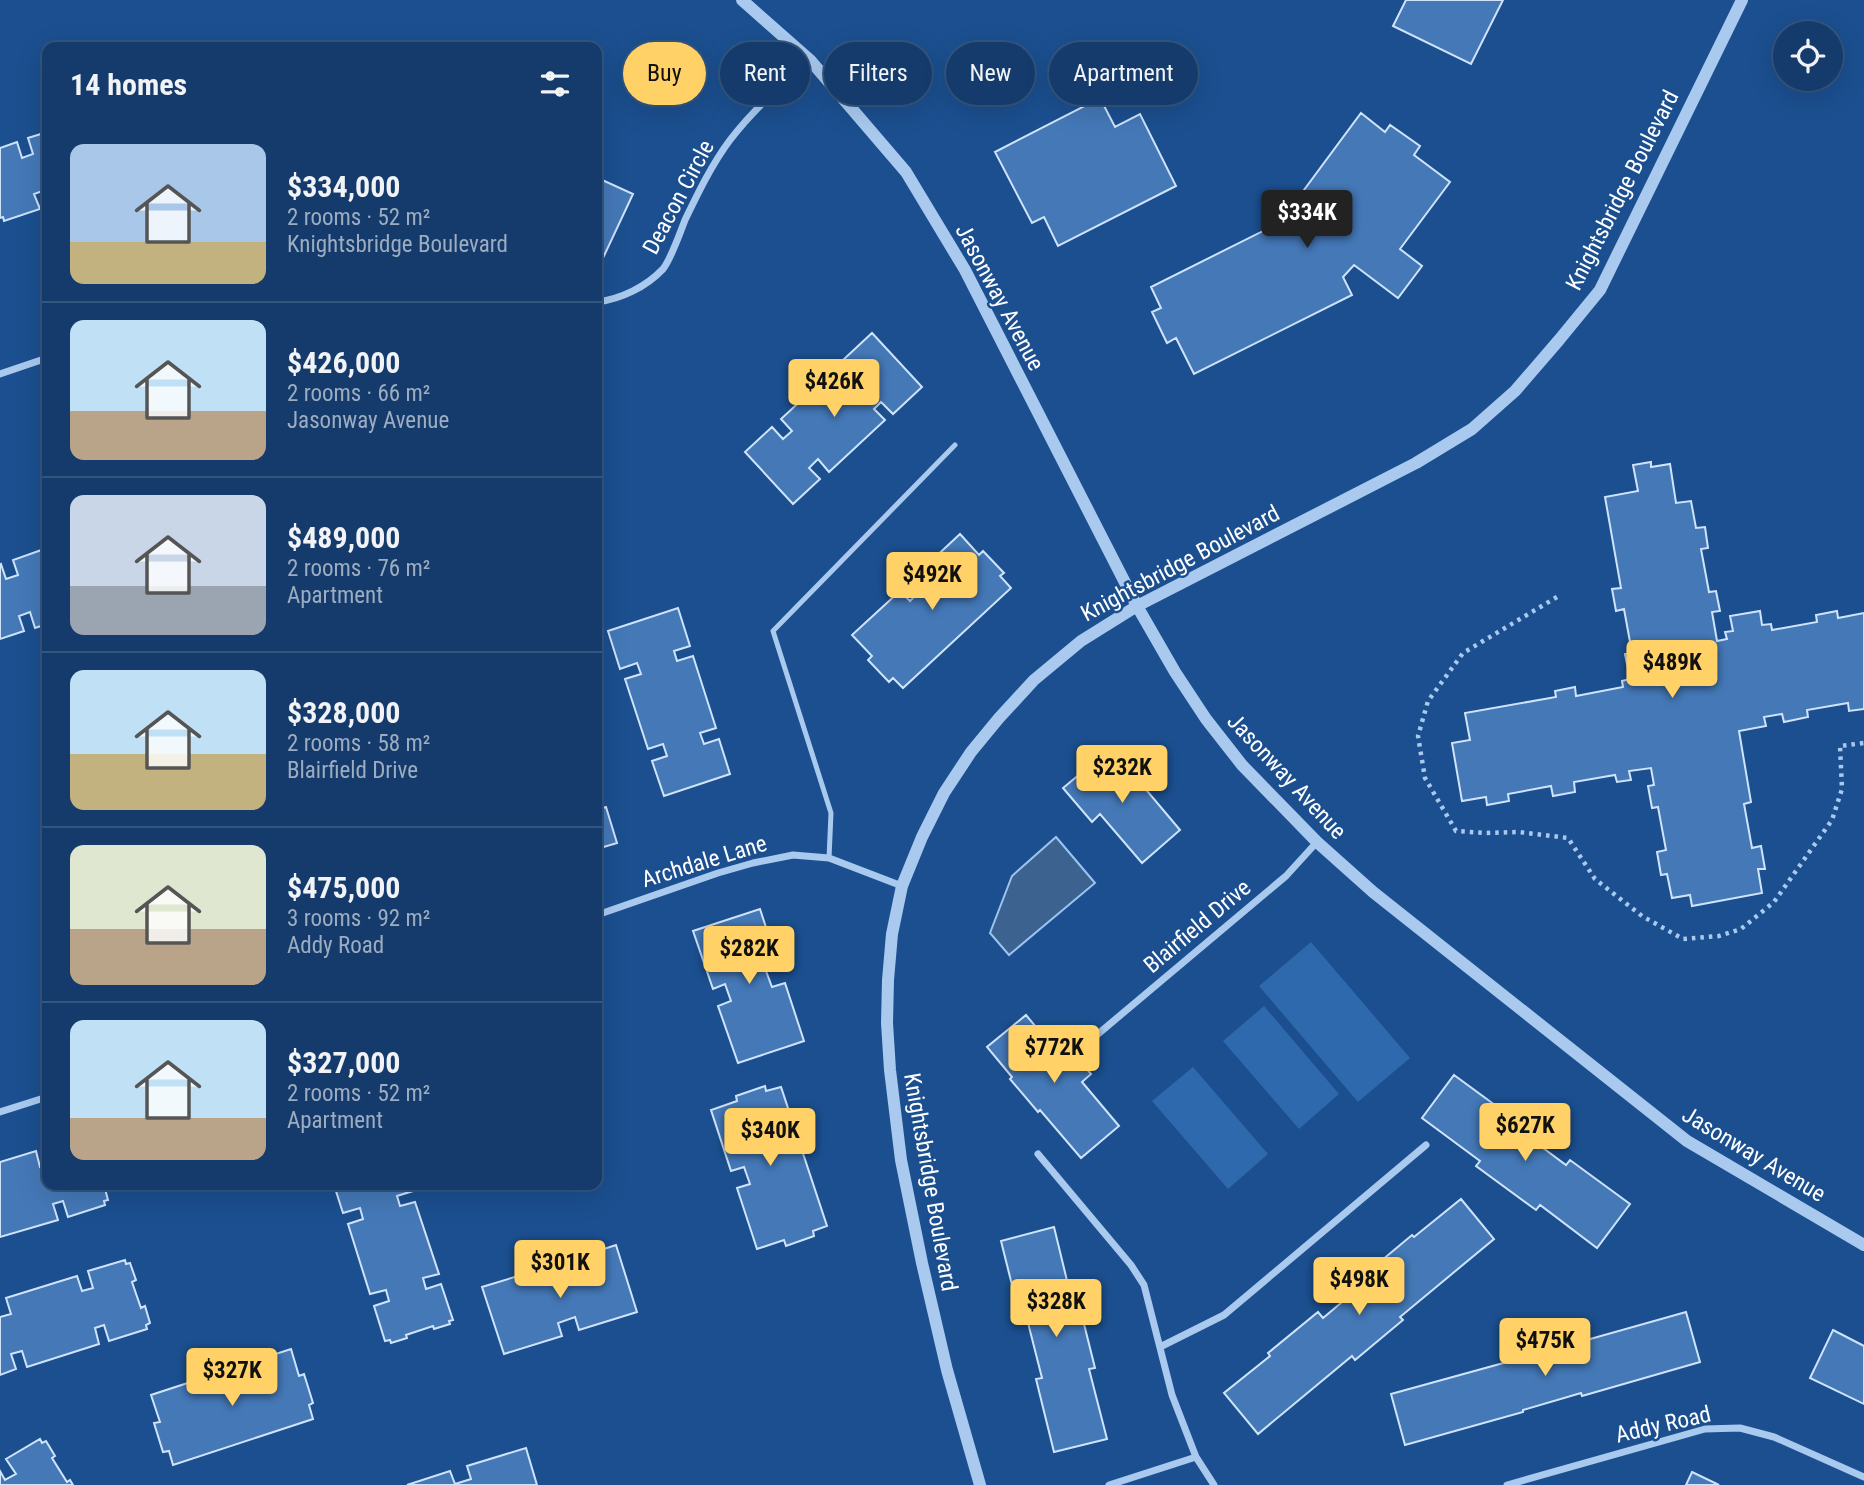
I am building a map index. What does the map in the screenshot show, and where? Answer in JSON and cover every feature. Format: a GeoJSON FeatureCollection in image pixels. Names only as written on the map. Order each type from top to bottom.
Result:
{"type":"FeatureCollection","features":[{"type":"Feature","properties":{"kind":"street","name":"Jasonway Avenue"},"geometry":{"type":"LineString","coordinates":[[742,0],[790,42]]}},
{"type":"Feature","properties":{"kind":"street","name":"Knightsbridge Boulevard"},"geometry":{"type":"LineString","coordinates":[[980,1485],[968,1448],[922,1264],[900,1147],[887,1023],[892,934],[902,886],[944,793],[971,752],[999,718],[1034,680],[1081,641],[1137,606],[1416,463],[1472,429],[1515,391],[1600,290],[1742,0]]}},
{"type":"Feature","properties":{"kind":"street","name":"Jasonway Avenue"},"geometry":{"type":"LineString","coordinates":[[810,60],[906,172],[965,271],[1137,606],[1206,719],[1242,765],[1317,842],[1373,892],[1687,1141],[1864,1245]]}},
{"type":"Feature","properties":{"kind":"street","name":"Deacon Circle"},"geometry":{"type":"LineString","coordinates":[[602,302],[630,293],[648,282],[664,267],[696,197],[729,141],[760,105]]}},
{"type":"Feature","properties":{"kind":"street"},"geometry":{"type":"LineString","coordinates":[[0,374],[42,360]]}},
{"type":"Feature","properties":{"kind":"street","name":"Blairfield Drive"},"geometry":{"type":"LineString","coordinates":[[1098,1034],[1286,876],[1317,842]]}},
{"type":"Feature","properties":{"kind":"street","name":"Archdale Lane"},"geometry":{"type":"LineString","coordinates":[[602,913],[753,863],[793,855],[829,858],[902,886]]}},
{"type":"Feature","properties":{"kind":"street"},"geometry":{"type":"LineString","coordinates":[[0,1112],[42,1099]]}},
{"type":"Feature","properties":{"kind":"street"},"geometry":{"type":"LineString","coordinates":[[1160,1347],[1224,1315],[1426,1144]]}},
{"type":"Feature","properties":{"kind":"street"},"geometry":{"type":"LineString","coordinates":[[1038,1154],[1131,1265],[1144,1285],[1172,1395],[1196,1457],[1214,1485]]}},
{"type":"Feature","properties":{"kind":"street","name":"Addy Road"},"geometry":{"type":"LineString","coordinates":[[1507,1485],[1705,1430],[1740,1428],[1774,1437],[1864,1477]]}},
{"type":"Feature","properties":{"kind":"street"},"geometry":{"type":"LineString","coordinates":[[1110,1485],[1196,1457]]}},
{"type":"Feature","properties":{"kind":"lane"},"geometry":{"type":"LineString","coordinates":[[829,858],[831,813],[773,631],[955,445]]}},
{"type":"Feature","properties":{"kind":"path"},"geometry":{"type":"LineString","coordinates":[[1557,597],[1463,653],[1428,701],[1418,736],[1425,778],[1456,831],[1520,832],[1568,838],[1595,878],[1642,916],[1683,939],[1719,936],[1741,929],[1774,902],[1832,820],[1842,789],[1840,746],[1864,743]]}},
{"type":"Feature","properties":{"kind":"shaded area"},"geometry":{"type":"Polygon","coordinates":[[[1056,837],[1095,883],[1009,955],[990,933],[1012,876],[1056,837]]]}},
{"type":"Feature","properties":{"kind":"shaded area"},"geometry":{"type":"Polygon","coordinates":[[[1311,942],[1410,1058],[1358,1102],[1259,986],[1311,942]]]}},
{"type":"Feature","properties":{"kind":"shaded area"},"geometry":{"type":"Polygon","coordinates":[[[1264,1006],[1339,1094],[1299,1129],[1223,1041],[1264,1006]]]}},
{"type":"Feature","properties":{"kind":"shaded area"},"geometry":{"type":"Polygon","coordinates":[[[1193,1067],[1268,1154],[1228,1189],[1152,1101],[1193,1067]]]}},
{"type":"Feature","properties":{"kind":"building"},"geometry":{"type":"Polygon","coordinates":[[[1406,0],[1503,0],[1471,64],[1393,26],[1406,0]]]}},
{"type":"Feature","properties":{"kind":"building"},"geometry":{"type":"Polygon","coordinates":[[[1086,105],[1104,105],[1115,127],[1140,114],[1176,186],[1058,246],[1044,217],[1032,223],[995,152],[1086,105]]]}},
{"type":"Feature","properties":{"kind":"building"},"geometry":{"type":"Polygon","coordinates":[[[1361,113],[1385,132],[1390,125],[1420,146],[1414,155],[1450,182],[1400,249],[1422,266],[1398,298],[1354,265],[1343,277],[1352,295],[1194,374],[1176,338],[1167,343],[1152,312],[1161,308],[1151,287],[1309,208],[1315,220],[1322,210],[1301,194],[1361,113]]]}},
{"type":"Feature","properties":{"kind":"building"},"geometry":{"type":"Polygon","coordinates":[[[42,134],[42,191],[34,194],[40,209],[4,221],[3,217],[0,218],[0,148],[17,142],[22,158],[33,154],[28,138],[42,134]]]}},
{"type":"Feature","properties":{"kind":"building"},"geometry":{"type":"Polygon","coordinates":[[[602,180],[633,194],[602,258],[602,180]]]}},
{"type":"Feature","properties":{"kind":"building"},"geometry":{"type":"Polygon","coordinates":[[[872,333],[922,387],[893,414],[881,402],[874,409],[885,420],[829,472],[818,459],[809,468],[820,479],[793,504],[745,452],[772,427],[783,439],[792,431],[781,419],[835,369],[846,380],[855,373],[843,360],[872,333]]]}},
{"type":"Feature","properties":{"kind":"building"},"geometry":{"type":"Polygon","coordinates":[[[1651,462],[1651,467],[1670,464],[1676,503],[1691,501],[1696,528],[1705,527],[1708,548],[1701,549],[1709,592],[1716,591],[1720,611],[1712,612],[1717,641],[1727,639],[1725,632],[1733,631],[1730,616],[1760,611],[1762,625],[1771,624],[1772,630],[1817,622],[1816,615],[1837,611],[1838,618],[1864,613],[1864,709],[1849,711],[1848,703],[1807,710],[1808,717],[1784,722],[1782,714],[1764,717],[1766,726],[1739,731],[1751,802],[1744,804],[1752,848],[1761,846],[1765,869],[1758,869],[1762,893],[1692,906],[1690,895],[1672,898],[1667,874],[1661,875],[1657,852],[1666,850],[1658,807],[1652,808],[1648,786],[1654,785],[1651,768],[1629,771],[1631,780],[1617,782],[1615,775],[1574,782],[1575,792],[1553,796],[1551,786],[1508,794],[1509,801],[1487,805],[1486,797],[1462,801],[1452,743],[1470,740],[1465,713],[1556,697],[1555,691],[1575,687],[1576,696],[1623,687],[1622,681],[1630,679],[1625,654],[1632,653],[1624,609],[1616,611],[1612,589],[1621,588],[1605,497],[1638,491],[1633,465],[1651,462]]]}},
{"type":"Feature","properties":{"kind":"building"},"geometry":{"type":"Polygon","coordinates":[[[960,534],[979,555],[983,551],[1004,573],[1000,576],[1011,588],[903,688],[893,678],[889,682],[868,660],[872,656],[852,635],[900,591],[910,601],[922,589],[913,578],[960,534]]]}},
{"type":"Feature","properties":{"kind":"building"},"geometry":{"type":"Polygon","coordinates":[[[42,550],[42,626],[35,628],[30,612],[19,616],[24,631],[0,639],[0,565],[6,579],[18,575],[13,560],[42,550]]]}},
{"type":"Feature","properties":{"kind":"building"},"geometry":{"type":"Polygon","coordinates":[[[678,608],[690,646],[674,651],[677,661],[693,656],[716,728],[700,733],[704,744],[719,739],[730,774],[664,796],[652,761],[667,756],[663,744],[648,749],[625,679],[641,674],[637,663],[620,669],[608,631],[678,608]]]}},
{"type":"Feature","properties":{"kind":"building"},"geometry":{"type":"Polygon","coordinates":[[[1111,748],[1180,830],[1142,863],[1100,814],[1092,822],[1063,788],[1111,748]]]}},
{"type":"Feature","properties":{"kind":"building"},"geometry":{"type":"Polygon","coordinates":[[[606,807],[617,843],[602,848],[602,808],[606,807]]]}},
{"type":"Feature","properties":{"kind":"building"},"geometry":{"type":"Polygon","coordinates":[[[760,909],[779,967],[766,971],[772,987],[785,983],[804,1041],[738,1063],[718,1006],[731,1001],[725,984],[713,989],[693,931],[760,909]]]}},
{"type":"Feature","properties":{"kind":"building"},"geometry":{"type":"Polygon","coordinates":[[[1026,1015],[1050,1044],[1059,1036],[1091,1074],[1082,1082],[1119,1126],[1081,1158],[1010,1079],[1012,1077],[987,1047],[1026,1015]]]}},
{"type":"Feature","properties":{"kind":"building"},"geometry":{"type":"Polygon","coordinates":[[[1454,1075],[1514,1119],[1511,1124],[1566,1165],[1570,1160],[1630,1204],[1597,1248],[1540,1205],[1536,1210],[1476,1166],[1480,1161],[1422,1118],[1454,1075]]]}},
{"type":"Feature","properties":{"kind":"building"},"geometry":{"type":"Polygon","coordinates":[[[765,1086],[766,1091],[781,1087],[827,1226],[813,1231],[814,1236],[786,1246],[784,1240],[757,1249],[737,1188],[750,1184],[744,1167],[731,1171],[711,1110],[737,1101],[736,1096],[765,1086]]]}},
{"type":"Feature","properties":{"kind":"building"},"geometry":{"type":"Polygon","coordinates":[[[36,1151],[42,1166],[42,1190],[105,1190],[108,1200],[104,1201],[105,1205],[68,1217],[63,1201],[53,1204],[58,1220],[0,1237],[0,1162],[36,1151]]]}},
{"type":"Feature","properties":{"kind":"building"},"geometry":{"type":"Polygon","coordinates":[[[336,1190],[413,1190],[397,1196],[400,1206],[415,1202],[439,1274],[423,1278],[426,1289],[441,1284],[453,1320],[449,1321],[450,1324],[434,1329],[433,1326],[391,1343],[390,1340],[385,1341],[374,1306],[389,1301],[386,1290],[370,1294],[348,1224],[363,1219],[360,1208],[343,1213],[336,1190]]]}},
{"type":"Feature","properties":{"kind":"building"},"geometry":{"type":"Polygon","coordinates":[[[1461,1199],[1494,1239],[1400,1317],[1403,1320],[1355,1360],[1352,1356],[1258,1434],[1224,1393],[1318,1312],[1323,1318],[1367,1281],[1363,1276],[1461,1199]]]}},
{"type":"Feature","properties":{"kind":"building"},"geometry":{"type":"Polygon","coordinates":[[[1054,1227],[1071,1297],[1077,1296],[1095,1368],[1089,1369],[1107,1439],[1054,1452],[1036,1379],[1042,1378],[1025,1311],[1019,1313],[1001,1241],[1054,1227]]]}},
{"type":"Feature","properties":{"kind":"building"},"geometry":{"type":"Polygon","coordinates":[[[616,1245],[637,1312],[579,1330],[575,1317],[558,1323],[562,1336],[504,1354],[482,1287],[541,1269],[545,1282],[562,1277],[558,1264],[616,1245]]]}},
{"type":"Feature","properties":{"kind":"building"},"geometry":{"type":"Polygon","coordinates":[[[125,1260],[126,1264],[130,1263],[136,1280],[132,1282],[141,1308],[145,1306],[150,1323],[146,1325],[147,1329],[109,1341],[104,1325],[95,1328],[99,1344],[27,1367],[22,1351],[11,1354],[16,1369],[0,1375],[0,1317],[11,1314],[6,1298],[77,1276],[82,1291],[93,1288],[88,1271],[125,1260]]]}},
{"type":"Feature","properties":{"kind":"building"},"geometry":{"type":"Polygon","coordinates":[[[1686,1312],[1700,1362],[1582,1396],[1581,1393],[1405,1445],[1391,1394],[1507,1362],[1505,1357],[1568,1339],[1569,1345],[1686,1312]]]}},
{"type":"Feature","properties":{"kind":"building"},"geometry":{"type":"Polygon","coordinates":[[[1833,1330],[1864,1346],[1864,1404],[1810,1378],[1833,1330]]]}},
{"type":"Feature","properties":{"kind":"building"},"geometry":{"type":"Polygon","coordinates":[[[291,1349],[299,1376],[304,1374],[313,1403],[309,1405],[313,1419],[173,1465],[169,1451],[163,1452],[154,1423],[160,1422],[151,1395],[212,1375],[217,1388],[234,1382],[229,1369],[291,1349]]]}},
{"type":"Feature","properties":{"kind":"building"},"geometry":{"type":"Polygon","coordinates":[[[40,1439],[42,1443],[46,1441],[55,1456],[52,1458],[67,1482],[70,1480],[73,1485],[0,1485],[0,1471],[5,1480],[16,1474],[6,1459],[40,1439]]]}},
{"type":"Feature","properties":{"kind":"building"},"geometry":{"type":"Polygon","coordinates":[[[526,1448],[537,1485],[407,1485],[450,1471],[455,1484],[471,1479],[467,1466],[526,1448]]]}},
{"type":"Feature","properties":{"kind":"building"},"geometry":{"type":"Polygon","coordinates":[[[1692,1472],[1719,1485],[1686,1485],[1692,1472]]]}}]}
